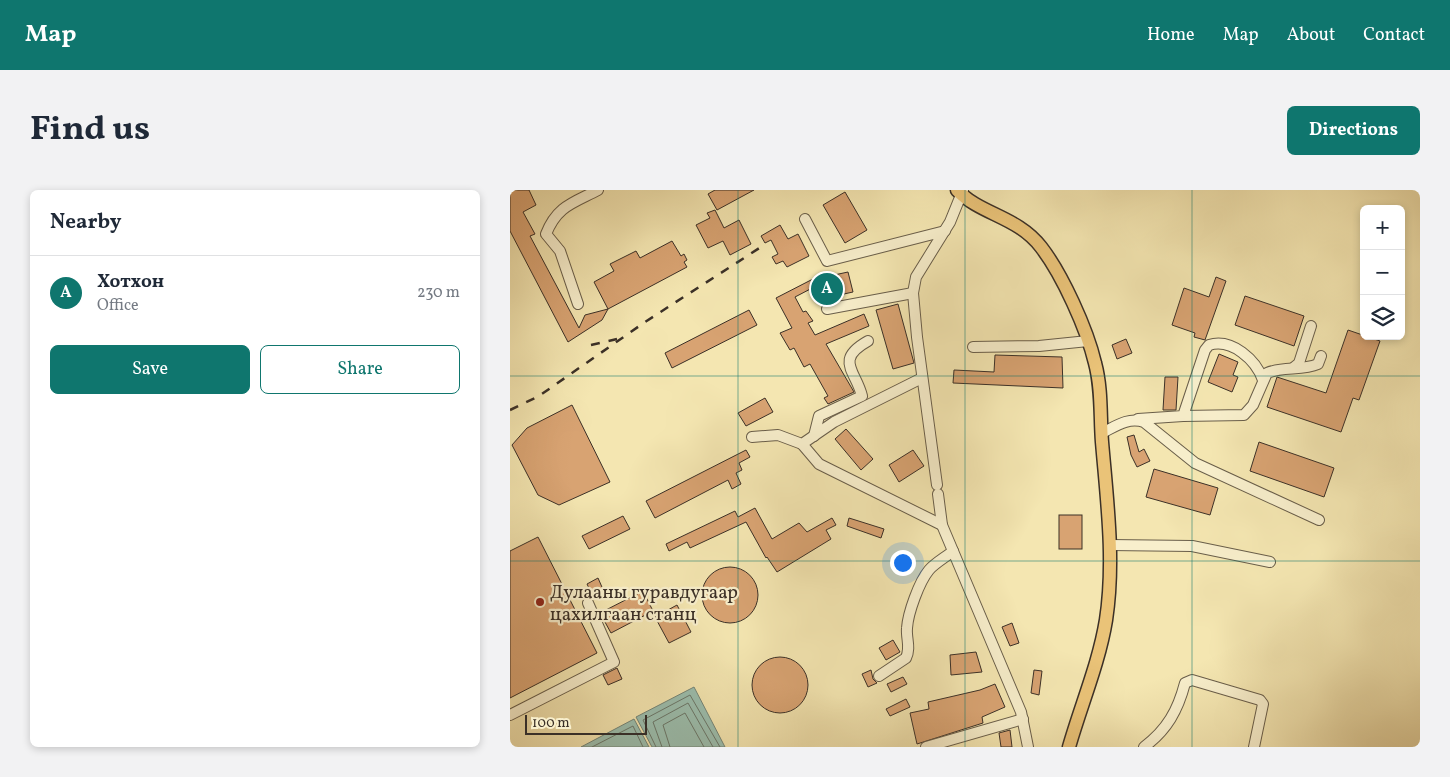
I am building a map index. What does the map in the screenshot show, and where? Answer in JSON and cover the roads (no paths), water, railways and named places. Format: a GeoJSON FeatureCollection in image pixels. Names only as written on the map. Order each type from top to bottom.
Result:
{"type":"FeatureCollection","features":[{"type":"Feature","properties":{"kind":"main road"},"geometry":{"type":"LineString","coordinates":[[960,191],[972,202],[1016,224],[1033,238],[1050,261],[1088,341],[1097,373],[1110,545],[1109,590],[1105,622],[1069,747]]}},
{"type":"Feature","properties":{"kind":"street"},"geometry":{"type":"LineString","coordinates":[[578,304],[560,251],[546,234],[552,218],[565,208],[598,190]]}},
{"type":"Feature","properties":{"kind":"street"},"geometry":{"type":"LineString","coordinates":[[960,191],[945,231],[916,277],[913,293],[922,378],[942,525],[1023,719],[1028,747]]}},
{"type":"Feature","properties":{"kind":"street"},"geometry":{"type":"LineString","coordinates":[[805,219],[827,261],[945,231]]}},
{"type":"Feature","properties":{"kind":"street"},"geometry":{"type":"LineString","coordinates":[[827,309],[913,293]]}},
{"type":"Feature","properties":{"kind":"street"},"geometry":{"type":"LineString","coordinates":[[1293,368],[1299,363],[1311,326]]}},
{"type":"Feature","properties":{"kind":"street"},"geometry":{"type":"LineString","coordinates":[[814,436],[819,416],[862,396],[850,371],[850,358],[858,347],[868,341]]}},
{"type":"Feature","properties":{"kind":"street"},"geometry":{"type":"LineString","coordinates":[[973,347],[1039,346],[1088,341]]}},
{"type":"Feature","properties":{"kind":"street"},"geometry":{"type":"LineString","coordinates":[[1183,416],[1205,350],[1210,345],[1223,344],[1244,354],[1255,364],[1263,380]]}},
{"type":"Feature","properties":{"kind":"street"},"geometry":{"type":"LineString","coordinates":[[1102,433],[1119,424],[1135,419],[1244,414],[1253,405],[1267,373],[1274,370],[1308,368],[1318,364],[1321,356]]}},
{"type":"Feature","properties":{"kind":"street"},"geometry":{"type":"LineString","coordinates":[[802,444],[834,422],[922,378]]}},
{"type":"Feature","properties":{"kind":"street"},"geometry":{"type":"LineString","coordinates":[[1135,419],[1150,425],[1195,463],[1320,520]]}},
{"type":"Feature","properties":{"kind":"street"},"geometry":{"type":"LineString","coordinates":[[752,437],[778,436],[802,444],[819,464],[942,525]]}},
{"type":"Feature","properties":{"kind":"street"},"geometry":{"type":"LineString","coordinates":[[1110,545],[1192,546],[1270,562]]}},
{"type":"Feature","properties":{"kind":"street"},"geometry":{"type":"LineString","coordinates":[[879,676],[906,658],[909,645],[906,631],[909,613],[929,570],[953,551]]}},
{"type":"Feature","properties":{"kind":"street"},"geometry":{"type":"LineString","coordinates":[[510,715],[614,662],[588,603]]}},
{"type":"Feature","properties":{"kind":"street"},"geometry":{"type":"LineString","coordinates":[[1144,747],[1160,736],[1178,708],[1185,683],[1192,680],[1260,700],[1263,704],[1254,747]]}},
{"type":"Feature","properties":{"kind":"street"},"geometry":{"type":"LineString","coordinates":[[926,747],[1023,719]]}},
{"type":"Feature","properties":{"kind":"water"},"geometry":{"type":"Polygon","coordinates":[[[694,687],[725,747],[652,747],[636,717],[694,687]]]}},
{"type":"Feature","properties":{"kind":"water"},"geometry":{"type":"Polygon","coordinates":[[[634,719],[649,747],[581,747],[634,719]]]}},
{"type":"Feature","properties":{"kind":"railway"},"geometry":{"type":"LineString","coordinates":[[510,410],[539,396],[645,322],[761,247]]}},
{"type":"Feature","properties":{"kind":"railway"},"geometry":{"type":"LineString","coordinates":[[591,345],[617,339]]}},
{"type":"Feature","properties":{"kind":"place","name":"Хотхон"},"geometry":{"type":"Point","coordinates":[827,289]}},
{"type":"Feature","properties":{"kind":"place","name":"Дулааны гуравдугаар цахилгаан станц"},"geometry":{"type":"Point","coordinates":[540,602]}}]}
